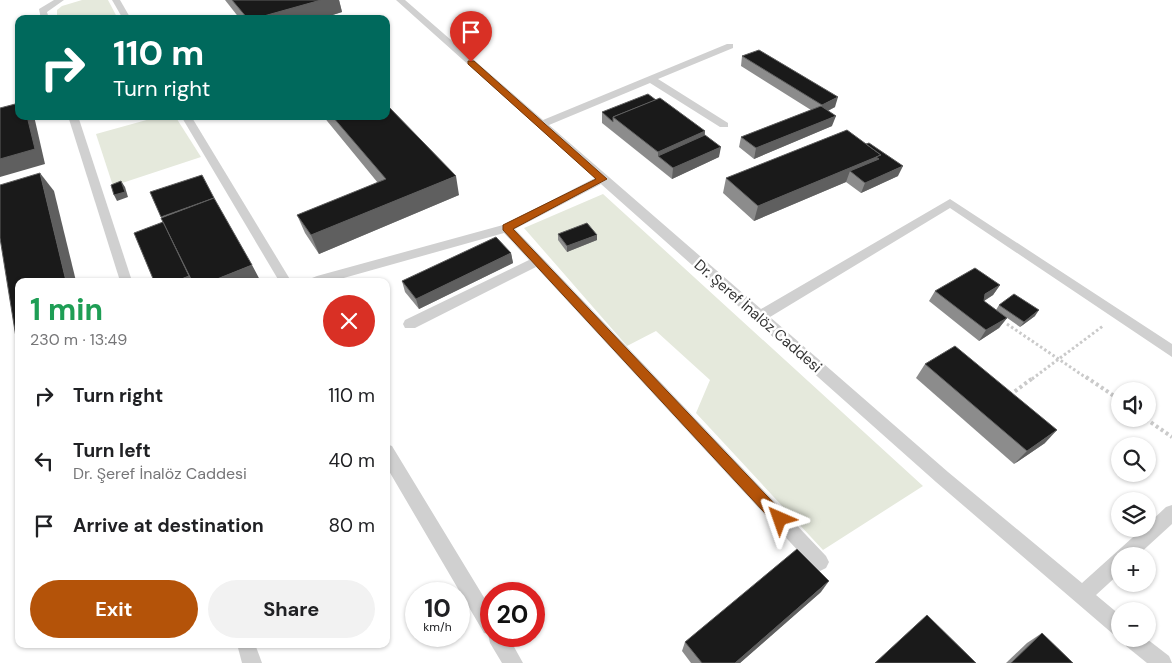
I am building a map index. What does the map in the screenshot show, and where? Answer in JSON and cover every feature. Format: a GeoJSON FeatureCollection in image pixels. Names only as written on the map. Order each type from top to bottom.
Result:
{"type":"FeatureCollection","features":[{"type":"Feature","properties":{"kind":"lane"},"geometry":{"type":"LineString","coordinates":[[44,15],[42,11],[60,0]]}},
{"type":"Feature","properties":{"kind":"lane"},"geometry":{"type":"LineString","coordinates":[[116,0],[125,15]]}},
{"type":"Feature","properties":{"kind":"lane","name":"Dr. Şeref İnalöz Caddesi"},"geometry":{"type":"LineString","coordinates":[[400,0],[942,477],[1111,619]]}},
{"type":"Feature","properties":{"kind":"lane"},"geometry":{"type":"LineString","coordinates":[[542,124],[730,46]]}},
{"type":"Feature","properties":{"kind":"lane"},"geometry":{"type":"LineString","coordinates":[[651,79],[724,125]]}},
{"type":"Feature","properties":{"kind":"lane"},"geometry":{"type":"LineString","coordinates":[[74,120],[125,278]]}},
{"type":"Feature","properties":{"kind":"lane"},"geometry":{"type":"LineString","coordinates":[[188,120],[283,278]]}},
{"type":"Feature","properties":{"kind":"lane"},"geometry":{"type":"LineString","coordinates":[[328,278],[507,228],[602,179]]}},
{"type":"Feature","properties":{"kind":"lane"},"geometry":{"type":"LineString","coordinates":[[760,317],[950,203],[1172,351]]}},
{"type":"Feature","properties":{"kind":"lane"},"geometry":{"type":"LineString","coordinates":[[507,228],[536,262],[820,562]]}},
{"type":"Feature","properties":{"kind":"lane"},"geometry":{"type":"LineString","coordinates":[[410,324],[536,262]]}},
{"type":"Feature","properties":{"kind":"lane"},"geometry":{"type":"LineString","coordinates":[[390,458],[480,608]]}},
{"type":"Feature","properties":{"kind":"lane"},"geometry":{"type":"LineString","coordinates":[[1135,547],[1172,513]]}},
{"type":"Feature","properties":{"kind":"lane"},"geometry":{"type":"LineString","coordinates":[[1082,595],[1111,569]]}},
{"type":"Feature","properties":{"kind":"lane"},"geometry":{"type":"LineString","coordinates":[[504,647],[514,663]]}},
{"type":"Feature","properties":{"kind":"lane"},"geometry":{"type":"LineString","coordinates":[[1143,647],[1162,663]]}},
{"type":"Feature","properties":{"kind":"lane"},"geometry":{"type":"LineString","coordinates":[[247,648],[252,663]]}},
{"type":"Feature","properties":{"kind":"path"},"geometry":{"type":"LineString","coordinates":[[1010,395],[1118,315]]}},
{"type":"Feature","properties":{"kind":"path"},"geometry":{"type":"LineString","coordinates":[[1007,324],[1111,394]]}},
{"type":"Feature","properties":{"kind":"path"},"geometry":{"type":"LineString","coordinates":[[1156,426],[1172,437]]}},
{"type":"Feature","properties":{"kind":"shaded area"},"geometry":{"type":"Polygon","coordinates":[[[82,0],[108,0],[116,15],[57,15],[57,10],[62,6],[82,0]]]}},
{"type":"Feature","properties":{"kind":"shaded area"},"geometry":{"type":"Polygon","coordinates":[[[147,120],[178,120],[201,157],[113,186],[96,134],[147,120]]]}},
{"type":"Feature","properties":{"kind":"shaded area"},"geometry":{"type":"Polygon","coordinates":[[[603,194],[923,486],[823,550],[696,413],[710,380],[656,331],[627,346],[524,228],[603,194]]]}},
{"type":"Feature","properties":{"kind":"building"},"geometry":{"type":"Polygon","coordinates":[[[232,0],[321,0],[267,15],[245,15],[232,0]]]}},
{"type":"Feature","properties":{"kind":"building"},"geometry":{"type":"Polygon","coordinates":[[[759,50],[838,97],[822,105],[742,56],[759,50]]]}},
{"type":"Feature","properties":{"kind":"building"},"geometry":{"type":"Polygon","coordinates":[[[648,94],[656,100],[613,117],[613,122],[602,112],[648,94]]]}},
{"type":"Feature","properties":{"kind":"building"},"geometry":{"type":"Polygon","coordinates":[[[660,98],[705,131],[658,152],[613,117],[660,98]]]}},
{"type":"Feature","properties":{"kind":"building"},"geometry":{"type":"Polygon","coordinates":[[[15,104],[15,120],[28,120],[35,149],[0,159],[0,108],[15,104]]]}},
{"type":"Feature","properties":{"kind":"building"},"geometry":{"type":"Polygon","coordinates":[[[821,106],[836,116],[756,148],[741,137],[821,106]]]}},
{"type":"Feature","properties":{"kind":"building"},"geometry":{"type":"Polygon","coordinates":[[[390,108],[456,176],[311,235],[297,215],[386,179],[335,120],[390,120],[390,108]]]}},
{"type":"Feature","properties":{"kind":"building"},"geometry":{"type":"Polygon","coordinates":[[[847,130],[881,155],[758,206],[726,178],[847,130]]]}},
{"type":"Feature","properties":{"kind":"building"},"geometry":{"type":"Polygon","coordinates":[[[705,135],[721,147],[673,168],[658,156],[705,135]]]}},
{"type":"Feature","properties":{"kind":"building"},"geometry":{"type":"Polygon","coordinates":[[[869,143],[903,166],[865,183],[850,171],[879,159],[876,157],[881,155],[866,144],[869,143]]]}},
{"type":"Feature","properties":{"kind":"building"},"geometry":{"type":"Polygon","coordinates":[[[40,173],[65,278],[15,278],[15,331],[0,238],[0,185],[40,173]]]}},
{"type":"Feature","properties":{"kind":"building"},"geometry":{"type":"Polygon","coordinates":[[[202,175],[214,198],[161,217],[150,192],[202,175]]]}},
{"type":"Feature","properties":{"kind":"building"},"geometry":{"type":"Polygon","coordinates":[[[121,181],[125,192],[114,195],[111,185],[121,181]]]}},
{"type":"Feature","properties":{"kind":"building"},"geometry":{"type":"Polygon","coordinates":[[[214,198],[252,265],[220,278],[191,278],[161,218],[214,198]]]}},
{"type":"Feature","properties":{"kind":"building"},"geometry":{"type":"Polygon","coordinates":[[[163,222],[189,276],[184,278],[153,278],[134,233],[163,222]]]}},
{"type":"Feature","properties":{"kind":"building"},"geometry":{"type":"Polygon","coordinates":[[[587,223],[597,235],[567,246],[558,234],[587,223]]]}},
{"type":"Feature","properties":{"kind":"building"},"geometry":{"type":"Polygon","coordinates":[[[496,237],[511,253],[416,299],[402,281],[496,237]]]}},
{"type":"Feature","properties":{"kind":"building"},"geometry":{"type":"Polygon","coordinates":[[[975,268],[1000,285],[985,294],[984,301],[1007,318],[986,330],[935,291],[975,268]]]}},
{"type":"Feature","properties":{"kind":"building"},"geometry":{"type":"Polygon","coordinates":[[[1014,294],[1039,310],[1024,322],[999,305],[1014,294]]]}},
{"type":"Feature","properties":{"kind":"building"},"geometry":{"type":"Polygon","coordinates":[[[955,346],[1057,430],[1027,451],[925,364],[955,346]]]}},
{"type":"Feature","properties":{"kind":"building"},"geometry":{"type":"Polygon","coordinates":[[[797,549],[829,581],[735,663],[702,663],[685,642],[797,549]]]}},
{"type":"Feature","properties":{"kind":"building"},"geometry":{"type":"Polygon","coordinates":[[[927,615],[976,663],[875,663],[927,615]]]}},
{"type":"Feature","properties":{"kind":"building"},"geometry":{"type":"Polygon","coordinates":[[[1042,633],[1073,663],[1011,663],[1042,633]]]}},
{"type":"Feature","properties":{"kind":"route"},"geometry":{"type":"LineString","coordinates":[[471,62],[602,179],[507,228],[536,262],[780,519]]}}]}
